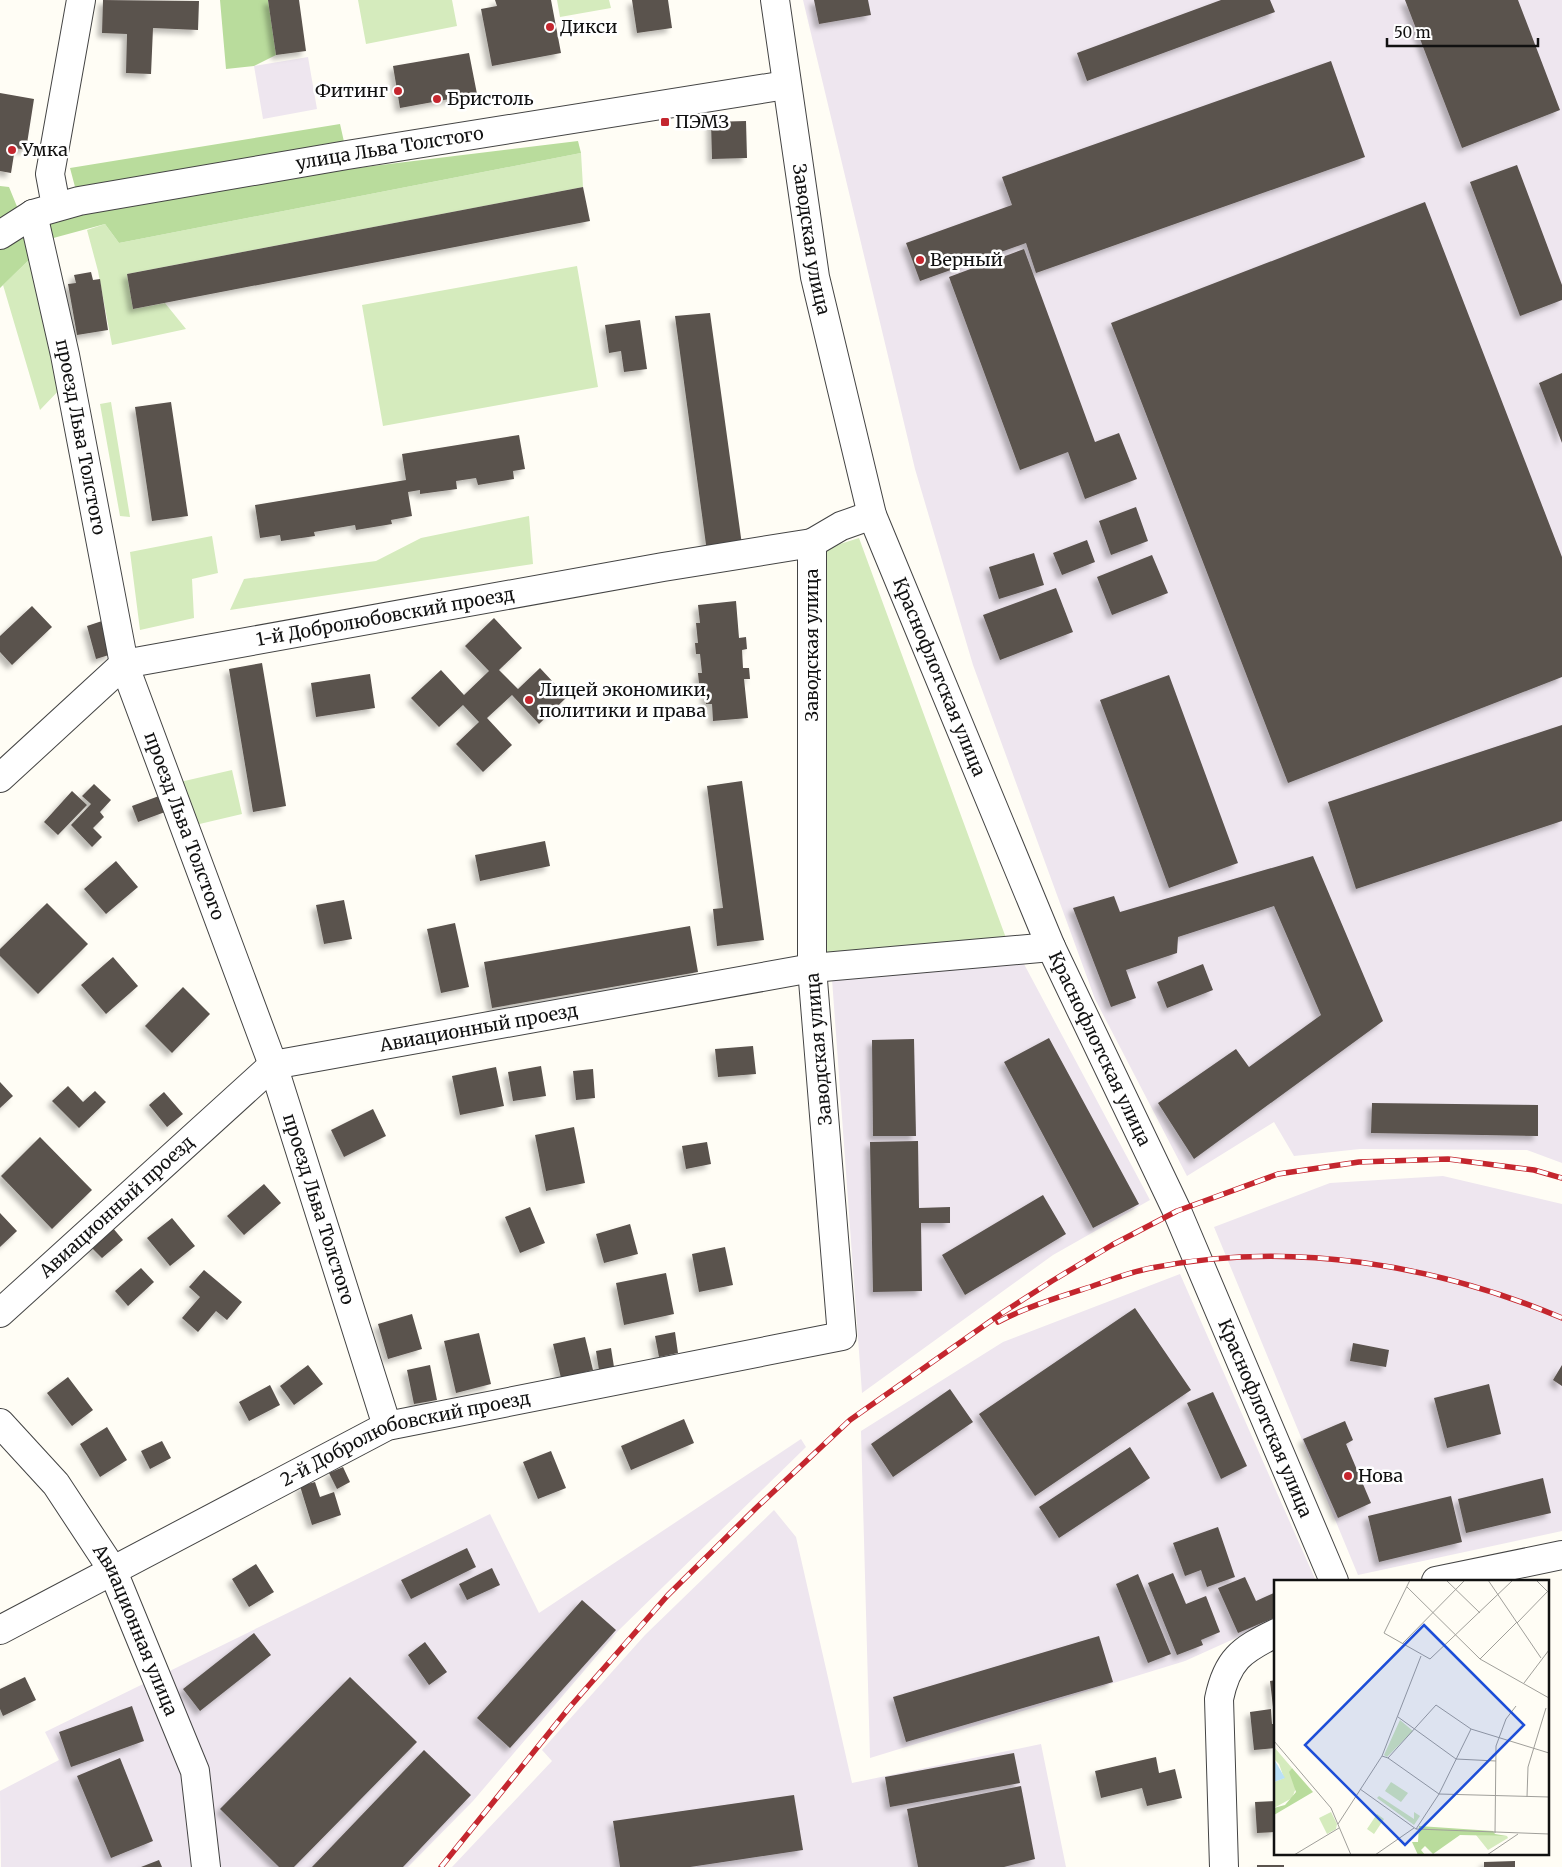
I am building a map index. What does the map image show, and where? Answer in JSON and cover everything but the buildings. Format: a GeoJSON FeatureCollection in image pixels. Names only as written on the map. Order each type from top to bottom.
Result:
{"type":"FeatureCollection","features":[{"type":"Feature","properties":{"kind":"street","name":"проезд Льва Толстого"},"geometry":{"type":"LineString","coordinates":[[81,0],[44,210],[66,355],[124,664],[273,1065],[387,1426]]}},
{"type":"Feature","properties":{"kind":"street","name":"Заводская улица"},"geometry":{"type":"LineString","coordinates":[[775,0],[815,278],[872,515],[841,526],[812,543],[812,968],[842,1336]]}},
{"type":"Feature","properties":{"kind":"street","name":"улица Льва Толстого"},"geometry":{"type":"LineString","coordinates":[[0,235],[44,210],[357,153],[786,86]]}},
{"type":"Feature","properties":{"kind":"street","name":"Краснофлотская улица"},"geometry":{"type":"LineString","coordinates":[[872,515],[1051,947],[1181,1219],[1334,1580]]}},
{"type":"Feature","properties":{"kind":"street","name":"1-й Добролюбовский проезд"},"geometry":{"type":"LineString","coordinates":[[124,664],[663,567],[812,543]]}},
{"type":"Feature","properties":{"kind":"street"},"geometry":{"type":"LineString","coordinates":[[0,778],[124,664]]}},
{"type":"Feature","properties":{"kind":"street","name":"Авиационный проезд"},"geometry":{"type":"LineString","coordinates":[[0,1313],[273,1065],[812,968],[1051,947]]}},
{"type":"Feature","properties":{"kind":"street","name":"2-й Добролюбовский проезд"},"geometry":{"type":"LineString","coordinates":[[0,1630],[112,1569],[387,1426],[842,1336]]}},
{"type":"Feature","properties":{"kind":"street","name":"Авиационная улица"},"geometry":{"type":"LineString","coordinates":[[0,1423],[56,1484],[112,1569],[195,1772],[206,1867]]}},
{"type":"Feature","properties":{"kind":"street"},"geometry":{"type":"LineString","coordinates":[[1441,1580],[1562,1555]]}},
{"type":"Feature","properties":{"kind":"street"},"geometry":{"type":"LineString","coordinates":[[1224,1867],[1220,1699],[1223,1680],[1230,1666],[1247,1647],[1274,1634]]}},
{"type":"Feature","properties":{"kind":"shaded area"},"geometry":{"type":"Polygon","coordinates":[[[803,0],[1562,0],[1562,1163],[1527,1150],[1360,1149],[1294,1156],[1274,1122],[1187,1176],[1095,999],[973,665],[915,469],[803,0]]]}},
{"type":"Feature","properties":{"kind":"shaded area"},"geometry":{"type":"Polygon","coordinates":[[[308,57],[317,109],[263,119],[254,66],[308,57]]]}},
{"type":"Feature","properties":{"kind":"shaded area"},"geometry":{"type":"Polygon","coordinates":[[[1024,964],[1150,1200],[1053,1255],[862,1393],[832,979],[1024,964]]]}},
{"type":"Feature","properties":{"kind":"shaded area"},"geometry":{"type":"Polygon","coordinates":[[[1443,1176],[1562,1204],[1562,1531],[1358,1575],[1214,1227],[1330,1183],[1443,1176]]]}},
{"type":"Feature","properties":{"kind":"shaded area"},"geometry":{"type":"Polygon","coordinates":[[[1180,1274],[1316,1580],[1274,1580],[1274,1621],[1185,1661],[870,1758],[861,1431],[1003,1342],[1180,1274]]]}},
{"type":"Feature","properties":{"kind":"shaded area"},"geometry":{"type":"Polygon","coordinates":[[[801,1439],[806,1447],[618,1631],[473,1801],[408,1867],[1,1867],[0,1791],[59,1760],[45,1732],[490,1514],[539,1613],[801,1439]]]}},
{"type":"Feature","properties":{"kind":"shaded area"},"geometry":{"type":"Polygon","coordinates":[[[774,1510],[796,1537],[852,1783],[1041,1744],[1066,1867],[452,1867],[552,1761],[542,1750],[645,1635],[774,1510]]]}},
{"type":"Feature","properties":{"kind":"green space"},"geometry":{"type":"Polygon","coordinates":[[[220,0],[268,0],[276,55],[254,66],[226,69],[220,0]]]}},
{"type":"Feature","properties":{"kind":"green space"},"geometry":{"type":"Polygon","coordinates":[[[358,0],[452,0],[457,26],[366,44],[358,0]]]}},
{"type":"Feature","properties":{"kind":"green space"},"geometry":{"type":"Polygon","coordinates":[[[557,0],[609,0],[611,8],[560,17],[557,0]]]}},
{"type":"Feature","properties":{"kind":"green space"},"geometry":{"type":"Polygon","coordinates":[[[340,124],[347,155],[85,201],[578,141],[581,153],[119,243],[105,224],[46,240],[47,206],[79,202],[70,168],[340,124]]]}},
{"type":"Feature","properties":{"kind":"green space"},"geometry":{"type":"Polygon","coordinates":[[[581,153],[583,187],[127,274],[133,309],[165,303],[186,329],[112,345],[98,271],[87,230],[105,224],[119,243],[581,153]]]}},
{"type":"Feature","properties":{"kind":"green space"},"geometry":{"type":"Polygon","coordinates":[[[0,186],[9,187],[36,253],[0,288],[0,186]]]}},
{"type":"Feature","properties":{"kind":"green space"},"geometry":{"type":"Polygon","coordinates":[[[36,253],[63,386],[40,410],[3,285],[36,253]]]}},
{"type":"Feature","properties":{"kind":"green space"},"geometry":{"type":"Polygon","coordinates":[[[577,266],[598,387],[383,426],[362,305],[577,266]]]}},
{"type":"Feature","properties":{"kind":"green space"},"geometry":{"type":"Polygon","coordinates":[[[111,402],[130,517],[120,516],[100,404],[111,402]]]}},
{"type":"Feature","properties":{"kind":"green space"},"geometry":{"type":"Polygon","coordinates":[[[529,516],[533,564],[230,610],[244,579],[376,561],[421,538],[529,516]]]}},
{"type":"Feature","properties":{"kind":"green space"},"geometry":{"type":"Polygon","coordinates":[[[212,536],[218,573],[192,579],[194,618],[140,630],[130,552],[212,536]]]}},
{"type":"Feature","properties":{"kind":"green space"},"geometry":{"type":"Polygon","coordinates":[[[859,538],[1006,938],[825,953],[824,549],[859,538]]]}},
{"type":"Feature","properties":{"kind":"green space"},"geometry":{"type":"Polygon","coordinates":[[[232,770],[242,814],[191,826],[180,782],[232,770]]]}},
{"type":"Feature","properties":{"kind":"railway"},"geometry":{"type":"LineString","coordinates":[[441,1867],[569,1708],[668,1595],[755,1509],[850,1420],[1002,1313],[1052,1281],[1112,1245],[1177,1211],[1278,1174],[1359,1162],[1448,1159],[1534,1170],[1562,1178]]}},
{"type":"Feature","properties":{"kind":"railway"},"geometry":{"type":"LineString","coordinates":[[998,1322],[1043,1303],[1120,1276],[1143,1270],[1203,1260],[1255,1256],[1308,1257],[1360,1262],[1412,1271],[1463,1283],[1513,1299],[1562,1318]]}},
{"type":"Feature","properties":{"kind":"place","name":"Дикси"},"geometry":{"type":"Point","coordinates":[550,27]}},
{"type":"Feature","properties":{"kind":"place","name":"Фитинг"},"geometry":{"type":"Point","coordinates":[398,91]}},
{"type":"Feature","properties":{"kind":"place","name":"Бристоль"},"geometry":{"type":"Point","coordinates":[437,99]}},
{"type":"Feature","properties":{"kind":"place","name":"ПЭМЗ"},"geometry":{"type":"Point","coordinates":[665,122]}},
{"type":"Feature","properties":{"kind":"place","name":"Умка"},"geometry":{"type":"Point","coordinates":[12,150]}},
{"type":"Feature","properties":{"kind":"place","name":"Верный"},"geometry":{"type":"Point","coordinates":[920,260]}},
{"type":"Feature","properties":{"kind":"place","name":"Лицей экономики, политики и права"},"geometry":{"type":"Point","coordinates":[529,700]}},
{"type":"Feature","properties":{"kind":"place","name":"Нова"},"geometry":{"type":"Point","coordinates":[1348,1476]}}]}
